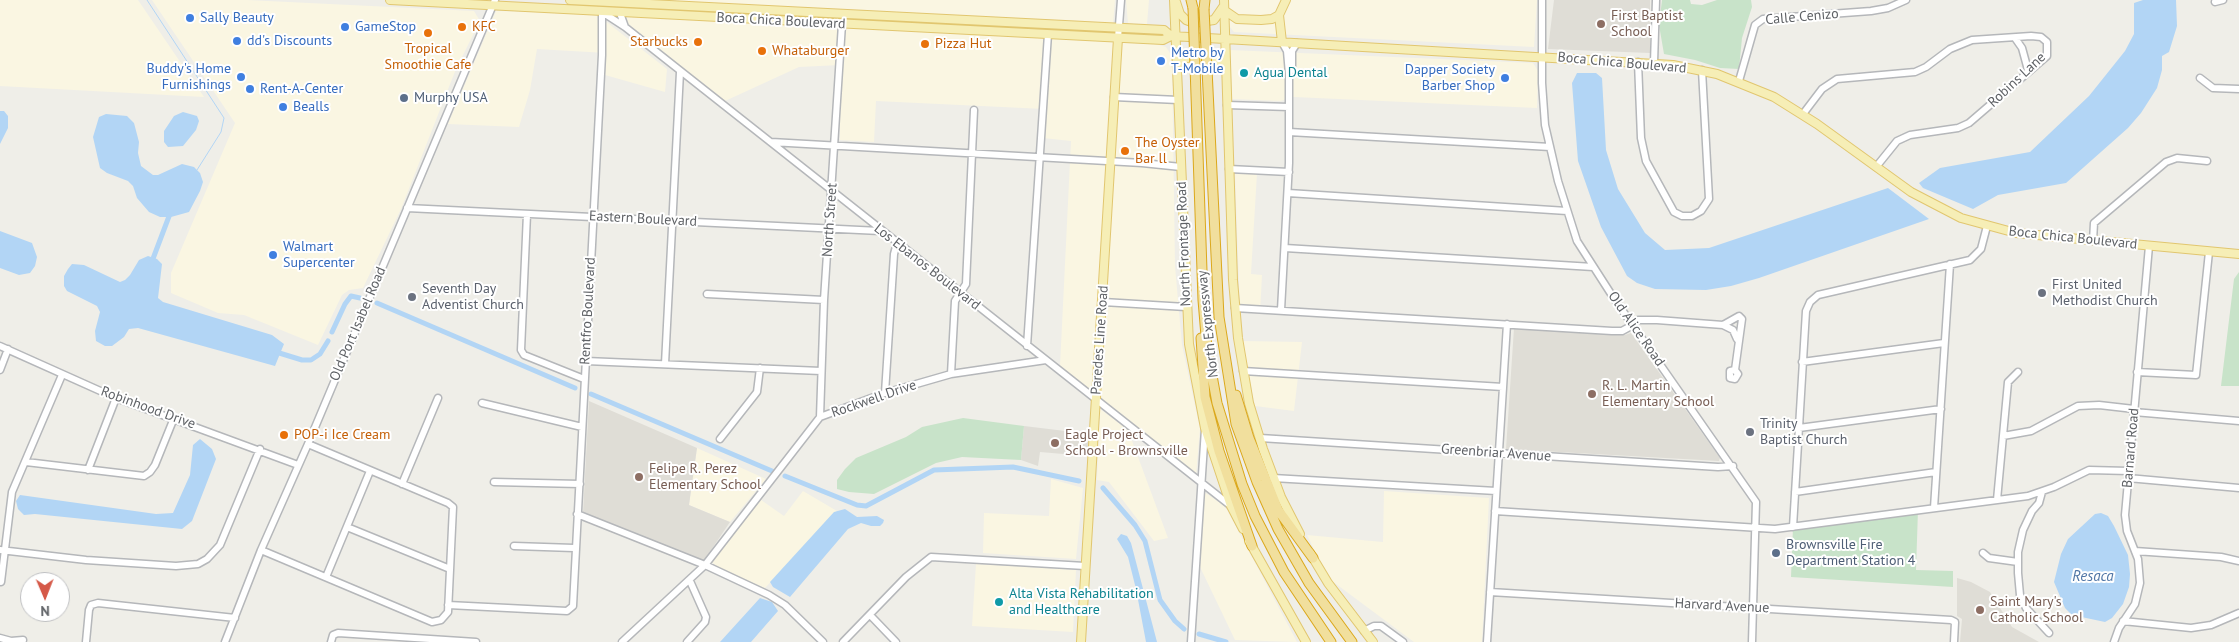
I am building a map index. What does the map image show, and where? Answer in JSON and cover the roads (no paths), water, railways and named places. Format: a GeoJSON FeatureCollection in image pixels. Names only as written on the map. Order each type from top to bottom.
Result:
{"type":"FeatureCollection","features":[{"type":"Feature","properties":{"kind":"highway","name":"North Expressway"},"geometry":{"type":"LineString","coordinates":[[1192,3],[1207,348],[1224,432],[1242,484],[1272,548],[1308,610],[1331,642]]}},
{"type":"Feature","properties":{"kind":"highway","name":"North Expressway"},"geometry":{"type":"LineString","coordinates":[[1205,3],[1215,255],[1222,342],[1236,424],[1257,482],[1293,556],[1352,642]]}},
{"type":"Feature","properties":{"kind":"highway"},"geometry":{"type":"LineString","coordinates":[[1202,253],[1201,360],[1205,397],[1219,451],[1252,546]]}},
{"type":"Feature","properties":{"kind":"highway"},"geometry":{"type":"LineString","coordinates":[[1222,342],[1248,438],[1278,510],[1313,558]]}},
{"type":"Feature","properties":{"kind":"main road","name":"Boca Chica Boulevard"},"geometry":{"type":"LineString","coordinates":[[390,0],[494,3],[602,12],[1118,38],[1163,40],[1173,36],[1297,42],[1654,63],[1702,70],[1739,81],[1774,97],[1803,114],[1931,204],[1961,218],[2016,233],[2239,254]]}},
{"type":"Feature","properties":{"kind":"main road","name":"Boca Chica Boulevard"},"geometry":{"type":"LineString","coordinates":[[570,0],[1164,30],[1173,36]]}},
{"type":"Feature","properties":{"kind":"main road"},"geometry":{"type":"LineString","coordinates":[[1175,0],[1180,14],[1186,20],[1194,22],[1214,20],[1224,5],[1237,19],[1272,19],[1279,15]]}},
{"type":"Feature","properties":{"kind":"main road","name":"North Frontage Road"},"geometry":{"type":"LineString","coordinates":[[1175,0],[1173,36],[1177,72],[1188,344],[1205,428],[1231,506],[1306,642]]}},
{"type":"Feature","properties":{"kind":"main road"},"geometry":{"type":"LineString","coordinates":[[1282,42],[1279,15],[1286,1]]}},
{"type":"Feature","properties":{"kind":"main road","name":"North Expressway"},"geometry":{"type":"LineString","coordinates":[[1224,5],[1235,308],[1243,371],[1260,438],[1273,478],[1291,519],[1328,583],[1373,642]]}},
{"type":"Feature","properties":{"kind":"main road"},"geometry":{"type":"LineString","coordinates":[[763,20],[768,16],[833,19],[837,14]]}},
{"type":"Feature","properties":{"kind":"main road"},"geometry":{"type":"LineString","coordinates":[[842,24],[850,19],[908,22],[915,18]]}},
{"type":"Feature","properties":{"kind":"main road","name":"Paredes Line Road"},"geometry":{"type":"LineString","coordinates":[[1081,642],[1118,38]]}},
{"type":"Feature","properties":{"kind":"main road"},"geometry":{"type":"LineString","coordinates":[[1177,72],[1180,62],[1186,58],[1213,58],[1220,62],[1226,76]]}},
{"type":"Feature","properties":{"kind":"street"},"geometry":{"type":"LineString","coordinates":[[1118,38],[1121,0]]}},
{"type":"Feature","properties":{"kind":"street","name":"Old Alice Road"},"geometry":{"type":"LineString","coordinates":[[1542,0],[1542,98],[1550,147],[1567,211],[1577,240],[1593,267],[1733,466],[1756,502],[1757,528],[1752,642]]}},
{"type":"Feature","properties":{"kind":"street"},"geometry":{"type":"LineString","coordinates":[[1654,63],[1656,0]]}},
{"type":"Feature","properties":{"kind":"street","name":"Calle Cenizo"},"geometry":{"type":"LineString","coordinates":[[1739,81],[1754,25],[1763,19],[1871,11],[1888,8],[1906,0]]}},
{"type":"Feature","properties":{"kind":"street"},"geometry":{"type":"LineString","coordinates":[[2215,2],[2223,0]]}},
{"type":"Feature","properties":{"kind":"street","name":"Old Port Isabel Road"},"geometry":{"type":"LineString","coordinates":[[225,642],[261,550],[308,444],[494,3]]}},
{"type":"Feature","properties":{"kind":"street","name":"Los Ebanos Boulevard"},"geometry":{"type":"LineString","coordinates":[[602,12],[613,21],[625,27],[880,231],[1231,506]]}},
{"type":"Feature","properties":{"kind":"street","name":"Rentfro Boulevard"},"geometry":{"type":"LineString","coordinates":[[448,605],[570,610],[572,606],[574,548],[580,484],[602,12]]}},
{"type":"Feature","properties":{"kind":"street"},"geometry":{"type":"LineString","coordinates":[[620,13],[625,27]]}},
{"type":"Feature","properties":{"kind":"street"},"geometry":{"type":"LineString","coordinates":[[602,32],[606,25],[613,21]]}},
{"type":"Feature","properties":{"kind":"street","name":"North Street"},"geometry":{"type":"LineString","coordinates":[[820,417],[824,300],[842,24]]}},
{"type":"Feature","properties":{"kind":"street"},"geometry":{"type":"LineString","coordinates":[[1027,346],[1048,34]]}},
{"type":"Feature","properties":{"kind":"street","name":"Robins Lane"},"geometry":{"type":"LineString","coordinates":[[1803,114],[1822,90],[1837,79],[1906,74],[1926,67],[1962,43],[2042,37],[2047,42],[2047,56],[2028,70],[1969,123],[1958,128],[1910,134],[1897,141],[1876,167]]}},
{"type":"Feature","properties":{"kind":"street"},"geometry":{"type":"LineString","coordinates":[[2015,38],[2022,48],[2028,70]]}},
{"type":"Feature","properties":{"kind":"street"},"geometry":{"type":"LineString","coordinates":[[1282,42],[1287,51],[1289,74],[1289,172],[1282,310]]}},
{"type":"Feature","properties":{"kind":"street"},"geometry":{"type":"LineString","coordinates":[[1289,74],[1292,66],[1292,51],[1297,42]]}},
{"type":"Feature","properties":{"kind":"street"},"geometry":{"type":"LineString","coordinates":[[1638,62],[1641,138],[1646,161],[1674,212],[1682,216],[1692,216],[1701,212],[1709,199],[1702,70]]}},
{"type":"Feature","properties":{"kind":"street"},"geometry":{"type":"LineString","coordinates":[[665,364],[680,72]]}},
{"type":"Feature","properties":{"kind":"street"},"geometry":{"type":"LineString","coordinates":[[2200,78],[2213,88],[2239,89]]}},
{"type":"Feature","properties":{"kind":"street"},"geometry":{"type":"LineString","coordinates":[[1114,97],[1178,100]]}},
{"type":"Feature","properties":{"kind":"street"},"geometry":{"type":"LineString","coordinates":[[1227,105],[1289,107]]}},
{"type":"Feature","properties":{"kind":"street"},"geometry":{"type":"LineString","coordinates":[[951,374],[955,301],[966,284],[974,110]]}},
{"type":"Feature","properties":{"kind":"street"},"geometry":{"type":"LineString","coordinates":[[1289,132],[1550,147]]}},
{"type":"Feature","properties":{"kind":"street"},"geometry":{"type":"LineString","coordinates":[[769,142],[834,144],[1181,167]]}},
{"type":"Feature","properties":{"kind":"street"},"geometry":{"type":"LineString","coordinates":[[2092,241],[2094,223],[2166,162],[2177,158],[2207,161]]}},
{"type":"Feature","properties":{"kind":"street"},"geometry":{"type":"LineString","coordinates":[[1229,169],[1289,172]]}},
{"type":"Feature","properties":{"kind":"street"},"geometry":{"type":"LineString","coordinates":[[1288,193],[1567,211]]}},
{"type":"Feature","properties":{"kind":"street","name":"Eastern Boulevard"},"geometry":{"type":"LineString","coordinates":[[407,208],[880,231]]}},
{"type":"Feature","properties":{"kind":"street"},"geometry":{"type":"LineString","coordinates":[[527,214],[522,350],[524,355],[584,379]]}},
{"type":"Feature","properties":{"kind":"street"},"geometry":{"type":"LineString","coordinates":[[1792,526],[1806,312],[1810,302],[1818,295],[1970,260],[1978,253],[1987,226]]}},
{"type":"Feature","properties":{"kind":"street"},"geometry":{"type":"LineString","coordinates":[[885,392],[894,254],[897,243]]}},
{"type":"Feature","properties":{"kind":"street","name":"Barnard Road"},"geometry":{"type":"LineString","coordinates":[[2114,642],[2122,621],[2135,604],[2139,590],[2140,567],[2125,524],[2148,246]]}},
{"type":"Feature","properties":{"kind":"street"},"geometry":{"type":"LineString","coordinates":[[1285,248],[1593,267]]}},
{"type":"Feature","properties":{"kind":"street"},"geometry":{"type":"LineString","coordinates":[[2137,372],[2196,375],[2210,252]]}},
{"type":"Feature","properties":{"kind":"street"},"geometry":{"type":"LineString","coordinates":[[1934,508],[1950,264]]}},
{"type":"Feature","properties":{"kind":"street"},"geometry":{"type":"LineString","coordinates":[[707,294],[824,300]]}},
{"type":"Feature","properties":{"kind":"street"},"geometry":{"type":"LineString","coordinates":[[1103,302],[1186,307]]}},
{"type":"Feature","properties":{"kind":"street"},"geometry":{"type":"LineString","coordinates":[[1235,308],[1612,331],[1622,331],[1638,320],[1657,320],[1723,325],[1733,330],[1737,339]]}},
{"type":"Feature","properties":{"kind":"street"},"geometry":{"type":"LineString","coordinates":[[1723,325],[1734,317],[1741,317],[1735,370]]}},
{"type":"Feature","properties":{"kind":"street"},"geometry":{"type":"LineString","coordinates":[[1488,642],[1507,324]]}},
{"type":"Feature","properties":{"kind":"street"},"geometry":{"type":"LineString","coordinates":[[1802,362],[1944,343]]}},
{"type":"Feature","properties":{"kind":"street","name":"Robinhood Drive"},"geometry":{"type":"LineString","coordinates":[[0,346],[116,398],[260,449],[298,465]]}},
{"type":"Feature","properties":{"kind":"street"},"geometry":{"type":"LineString","coordinates":[[0,370],[8,349]]}},
{"type":"Feature","properties":{"kind":"street","name":"Rockwell Drive"},"geometry":{"type":"LineString","coordinates":[[622,642],[690,581],[705,565],[820,417],[885,392],[951,374],[1046,360]]}},
{"type":"Feature","properties":{"kind":"street"},"geometry":{"type":"LineString","coordinates":[[586,361],[821,371]]}},
{"type":"Feature","properties":{"kind":"street"},"geometry":{"type":"LineString","coordinates":[[720,439],[757,392],[760,368]]}},
{"type":"Feature","properties":{"kind":"street"},"geometry":{"type":"LineString","coordinates":[[1243,371],[1503,387]]}},
{"type":"Feature","properties":{"kind":"street"},"geometry":{"type":"LineString","coordinates":[[1997,500],[2008,382],[2018,372]]}},
{"type":"Feature","properties":{"kind":"street"},"geometry":{"type":"LineString","coordinates":[[1,582],[2,551],[12,492],[62,375]]}},
{"type":"Feature","properties":{"kind":"street"},"geometry":{"type":"LineString","coordinates":[[88,470],[116,398]]}},
{"type":"Feature","properties":{"kind":"street"},"geometry":{"type":"LineString","coordinates":[[402,484],[438,398]]}},
{"type":"Feature","properties":{"kind":"street"},"geometry":{"type":"LineString","coordinates":[[482,404],[582,427]]}},
{"type":"Feature","properties":{"kind":"street"},"geometry":{"type":"LineString","coordinates":[[2003,436],[2031,431],[2078,406],[2099,405],[2134,411],[2239,421]]}},
{"type":"Feature","properties":{"kind":"street"},"geometry":{"type":"LineString","coordinates":[[1799,428],[1941,409]]}},
{"type":"Feature","properties":{"kind":"street"},"geometry":{"type":"LineString","coordinates":[[26,462],[144,476],[150,472],[174,418]]}},
{"type":"Feature","properties":{"kind":"street"},"geometry":{"type":"LineString","coordinates":[[1191,642],[1205,428]]}},
{"type":"Feature","properties":{"kind":"street","name":"Greenbriar Avenue"},"geometry":{"type":"LineString","coordinates":[[1260,438],[1733,466]]}},
{"type":"Feature","properties":{"kind":"street"},"geometry":{"type":"LineString","coordinates":[[261,550],[432,622],[441,620],[448,612],[452,508],[448,503],[308,444]]}},
{"type":"Feature","properties":{"kind":"street"},"geometry":{"type":"LineString","coordinates":[[2,551],[96,561],[176,566],[198,564],[208,559],[220,545],[260,449]]}},
{"type":"Feature","properties":{"kind":"street"},"geometry":{"type":"LineString","coordinates":[[1495,512],[1757,528],[1792,526],[1997,500],[2042,492],[2089,470],[2239,488]]}},
{"type":"Feature","properties":{"kind":"street"},"geometry":{"type":"LineString","coordinates":[[326,577],[370,471]]}},
{"type":"Feature","properties":{"kind":"street"},"geometry":{"type":"LineString","coordinates":[[1795,492],[1936,472]]}},
{"type":"Feature","properties":{"kind":"street"},"geometry":{"type":"LineString","coordinates":[[1273,478],[1496,492]]}},
{"type":"Feature","properties":{"kind":"street"},"geometry":{"type":"LineString","coordinates":[[494,482],[580,484]]}},
{"type":"Feature","properties":{"kind":"street"},"geometry":{"type":"LineString","coordinates":[[2042,492],[2039,503],[2032,511],[2023,530],[2018,562],[2019,588],[2023,602],[2033,618],[2049,633]]}},
{"type":"Feature","properties":{"kind":"street"},"geometry":{"type":"LineString","coordinates":[[577,514],[705,565],[776,599],[823,642]]}},
{"type":"Feature","properties":{"kind":"street"},"geometry":{"type":"LineString","coordinates":[[348,527],[450,569]]}},
{"type":"Feature","properties":{"kind":"street"},"geometry":{"type":"LineString","coordinates":[[514,546],[574,548]]}},
{"type":"Feature","properties":{"kind":"street"},"geometry":{"type":"LineString","coordinates":[[2135,551],[2221,557],[2239,561]]}},
{"type":"Feature","properties":{"kind":"street"},"geometry":{"type":"LineString","coordinates":[[1983,553],[1989,558],[2018,562]]}},
{"type":"Feature","properties":{"kind":"street"},"geometry":{"type":"LineString","coordinates":[[843,642],[906,577],[930,557],[1086,566]]}},
{"type":"Feature","properties":{"kind":"street"},"geometry":{"type":"LineString","coordinates":[[687,642],[706,617],[690,581]]}},
{"type":"Feature","properties":{"kind":"street","name":"Harvard Avenue"},"geometry":{"type":"LineString","coordinates":[[1490,592],[1954,620],[1954,642]]}},
{"type":"Feature","properties":{"kind":"street"},"geometry":{"type":"LineString","coordinates":[[86,642],[89,610],[91,605],[98,603],[235,618]]}},
{"type":"Feature","properties":{"kind":"street"},"geometry":{"type":"LineString","coordinates":[[2122,621],[2150,626],[2194,628],[2210,625],[2239,613]]}},
{"type":"Feature","properties":{"kind":"street"},"geometry":{"type":"LineString","coordinates":[[870,615],[896,642]]}},
{"type":"Feature","properties":{"kind":"street"},"geometry":{"type":"LineString","coordinates":[[1364,631],[1374,626],[1381,626],[1403,642]]}},
{"type":"Feature","properties":{"kind":"street"},"geometry":{"type":"LineString","coordinates":[[331,642],[333,635],[338,633],[410,640],[476,642]]}},
{"type":"Feature","properties":{"kind":"street"},"geometry":{"type":"LineString","coordinates":[[0,638],[11,641],[23,640]]}},
{"type":"Feature","properties":{"kind":"water"},"geometry":{"type":"Polygon","coordinates":[[[2143,0],[2176,0],[2177,26],[2169,52],[2162,56],[2162,70],[2157,88],[2141,113],[2128,128],[2066,183],[1998,195],[1973,209],[1923,188],[1919,183],[1940,168],[2030,152],[2089,96],[2125,51],[2134,34],[2134,3],[2143,0]]]}},
{"type":"Feature","properties":{"kind":"water"},"geometry":{"type":"Polygon","coordinates":[[[1577,73],[1596,73],[1602,78],[1606,150],[1618,189],[1645,233],[1665,250],[1709,248],[1888,188],[1929,219],[1731,286],[1706,290],[1655,289],[1637,283],[1627,276],[1601,227],[1578,161],[1572,83],[1577,73]]]}},
{"type":"Feature","properties":{"kind":"water"},"geometry":{"type":"Polygon","coordinates":[[[0,111],[4,111],[8,116],[8,128],[0,144],[0,111]]]}},
{"type":"Feature","properties":{"kind":"water"},"geometry":{"type":"Polygon","coordinates":[[[183,112],[197,116],[199,121],[196,130],[183,146],[168,147],[164,142],[164,131],[174,116],[183,112]]]}},
{"type":"Feature","properties":{"kind":"water"},"geometry":{"type":"Polygon","coordinates":[[[106,114],[127,116],[134,123],[139,142],[138,153],[141,166],[153,175],[158,175],[182,164],[194,167],[200,173],[203,182],[189,212],[171,217],[160,217],[149,212],[137,198],[133,186],[128,181],[107,173],[100,168],[93,137],[99,117],[106,114]]]}},
{"type":"Feature","properties":{"kind":"water"},"geometry":{"type":"Polygon","coordinates":[[[0,231],[32,243],[37,257],[35,266],[30,273],[19,275],[0,268],[0,231]]]}},
{"type":"Feature","properties":{"kind":"water"},"geometry":{"type":"Polygon","coordinates":[[[148,256],[157,259],[162,264],[158,298],[163,302],[272,335],[284,344],[275,366],[138,328],[129,329],[124,337],[112,346],[105,346],[96,341],[95,331],[100,312],[97,306],[67,291],[64,286],[64,276],[68,269],[72,264],[84,265],[120,282],[130,275],[139,260],[148,256]]]}},
{"type":"Feature","properties":{"kind":"water"},"geometry":{"type":"Polygon","coordinates":[[[200,439],[212,449],[216,459],[192,521],[182,529],[35,514],[24,515],[18,509],[16,501],[20,495],[156,514],[173,513],[190,475],[193,445],[200,439]]]}},
{"type":"Feature","properties":{"kind":"water"},"geometry":{"type":"Polygon","coordinates":[[[845,509],[857,517],[877,516],[884,520],[880,526],[861,523],[848,529],[790,597],[773,587],[770,582],[834,512],[845,509]]]}},
{"type":"Feature","properties":{"kind":"water","name":"Resaca"},"geometry":{"type":"Polygon","coordinates":[[[2101,513],[2108,516],[2128,555],[2130,574],[2129,587],[2123,604],[2112,618],[2105,622],[2072,615],[2065,608],[2054,582],[2061,554],[2068,539],[2095,514],[2101,513]]]}},
{"type":"Feature","properties":{"kind":"water"},"geometry":{"type":"Polygon","coordinates":[[[1121,534],[1127,536],[1131,543],[1157,642],[1146,642],[1128,557],[1117,539],[1121,534]]]}},
{"type":"Feature","properties":{"kind":"water"},"geometry":{"type":"Polygon","coordinates":[[[760,598],[772,602],[778,611],[751,642],[720,642],[760,598]]]}},
{"type":"Feature","properties":{"kind":"waterway"},"geometry":{"type":"LineString","coordinates":[[147,0],[224,118],[221,132],[197,170]]}},
{"type":"Feature","properties":{"kind":"waterway"},"geometry":{"type":"LineString","coordinates":[[151,264],[171,211]]}},
{"type":"Feature","properties":{"kind":"waterway"},"geometry":{"type":"LineString","coordinates":[[332,332],[345,304],[351,296],[360,298]]}},
{"type":"Feature","properties":{"kind":"waterway"},"geometry":{"type":"LineString","coordinates":[[377,303],[575,388]]}},
{"type":"Feature","properties":{"kind":"waterway"},"geometry":{"type":"LineString","coordinates":[[276,352],[302,360],[311,360],[320,354],[328,341]]}},
{"type":"Feature","properties":{"kind":"waterway"},"geometry":{"type":"LineString","coordinates":[[591,394],[772,471]]}},
{"type":"Feature","properties":{"kind":"waterway"},"geometry":{"type":"LineString","coordinates":[[785,476],[857,505],[866,506],[934,470],[1013,467],[1079,481]]}},
{"type":"Feature","properties":{"kind":"waterway"},"geometry":{"type":"LineString","coordinates":[[1103,488],[1135,525],[1145,541],[1160,600],[1175,621],[1184,629]]}},
{"type":"Feature","properties":{"kind":"waterway"},"geometry":{"type":"LineString","coordinates":[[1199,634],[1226,642]]}},
{"type":"Feature","properties":{"kind":"place","name":"Sally Beauty"},"geometry":{"type":"Point","coordinates":[190,18]}},
{"type":"Feature","properties":{"kind":"place","name":"First Baptist School"},"geometry":{"type":"Point","coordinates":[1601,24]}},
{"type":"Feature","properties":{"kind":"place","name":"GameStop"},"geometry":{"type":"Point","coordinates":[345,27]}},
{"type":"Feature","properties":{"kind":"place","name":"KFC"},"geometry":{"type":"Point","coordinates":[462,27]}},
{"type":"Feature","properties":{"kind":"place","name":"Tropical Smoothie Cafe"},"geometry":{"type":"Point","coordinates":[428,33]}},
{"type":"Feature","properties":{"kind":"place","name":"dd's Discounts"},"geometry":{"type":"Point","coordinates":[237,41]}},
{"type":"Feature","properties":{"kind":"place","name":"Starbucks"},"geometry":{"type":"Point","coordinates":[698,42]}},
{"type":"Feature","properties":{"kind":"place","name":"Pizza Hut"},"geometry":{"type":"Point","coordinates":[925,44]}},
{"type":"Feature","properties":{"kind":"place","name":"Whataburger"},"geometry":{"type":"Point","coordinates":[762,51]}},
{"type":"Feature","properties":{"kind":"place","name":"Metro by T-Mobile"},"geometry":{"type":"Point","coordinates":[1161,61]}},
{"type":"Feature","properties":{"kind":"place","name":"Agua Dental"},"geometry":{"type":"Point","coordinates":[1244,73]}},
{"type":"Feature","properties":{"kind":"place","name":"Buddy's Home Furnishings"},"geometry":{"type":"Point","coordinates":[241,77]}},
{"type":"Feature","properties":{"kind":"place","name":"Dapper Society Barber Shop"},"geometry":{"type":"Point","coordinates":[1505,78]}},
{"type":"Feature","properties":{"kind":"place","name":"Rent-A-Center"},"geometry":{"type":"Point","coordinates":[250,89]}},
{"type":"Feature","properties":{"kind":"place","name":"Murphy USA"},"geometry":{"type":"Point","coordinates":[404,98]}},
{"type":"Feature","properties":{"kind":"place","name":"Bealls"},"geometry":{"type":"Point","coordinates":[283,107]}},
{"type":"Feature","properties":{"kind":"place","name":"The Oyster Bar ll"},"geometry":{"type":"Point","coordinates":[1125,151]}},
{"type":"Feature","properties":{"kind":"place","name":"Walmart Supercenter"},"geometry":{"type":"Point","coordinates":[273,255]}},
{"type":"Feature","properties":{"kind":"place","name":"First United Methodist Church"},"geometry":{"type":"Point","coordinates":[2042,293]}},
{"type":"Feature","properties":{"kind":"place","name":"Seventh Day Adventist Church"},"geometry":{"type":"Point","coordinates":[412,297]}},
{"type":"Feature","properties":{"kind":"place","name":"R. L. Martin Elementary School"},"geometry":{"type":"Point","coordinates":[1592,394]}},
{"type":"Feature","properties":{"kind":"place","name":"Trinity Baptist Church"},"geometry":{"type":"Point","coordinates":[1750,432]}},
{"type":"Feature","properties":{"kind":"place","name":"POP-i Ice Cream"},"geometry":{"type":"Point","coordinates":[284,435]}},
{"type":"Feature","properties":{"kind":"place","name":"Eagle Project School - Brownsville"},"geometry":{"type":"Point","coordinates":[1055,443]}},
{"type":"Feature","properties":{"kind":"place","name":"Felipe R. Perez Elementary School"},"geometry":{"type":"Point","coordinates":[639,477]}},
{"type":"Feature","properties":{"kind":"place","name":"Brownsville Fire Department Station 4"},"geometry":{"type":"Point","coordinates":[1776,553]}},
{"type":"Feature","properties":{"kind":"place","name":"Alta Vista Rehabilitation and Healthcare"},"geometry":{"type":"Point","coordinates":[999,602]}},
{"type":"Feature","properties":{"kind":"place","name":"Saint Mary's Catholic School"},"geometry":{"type":"Point","coordinates":[1980,610]}}]}
